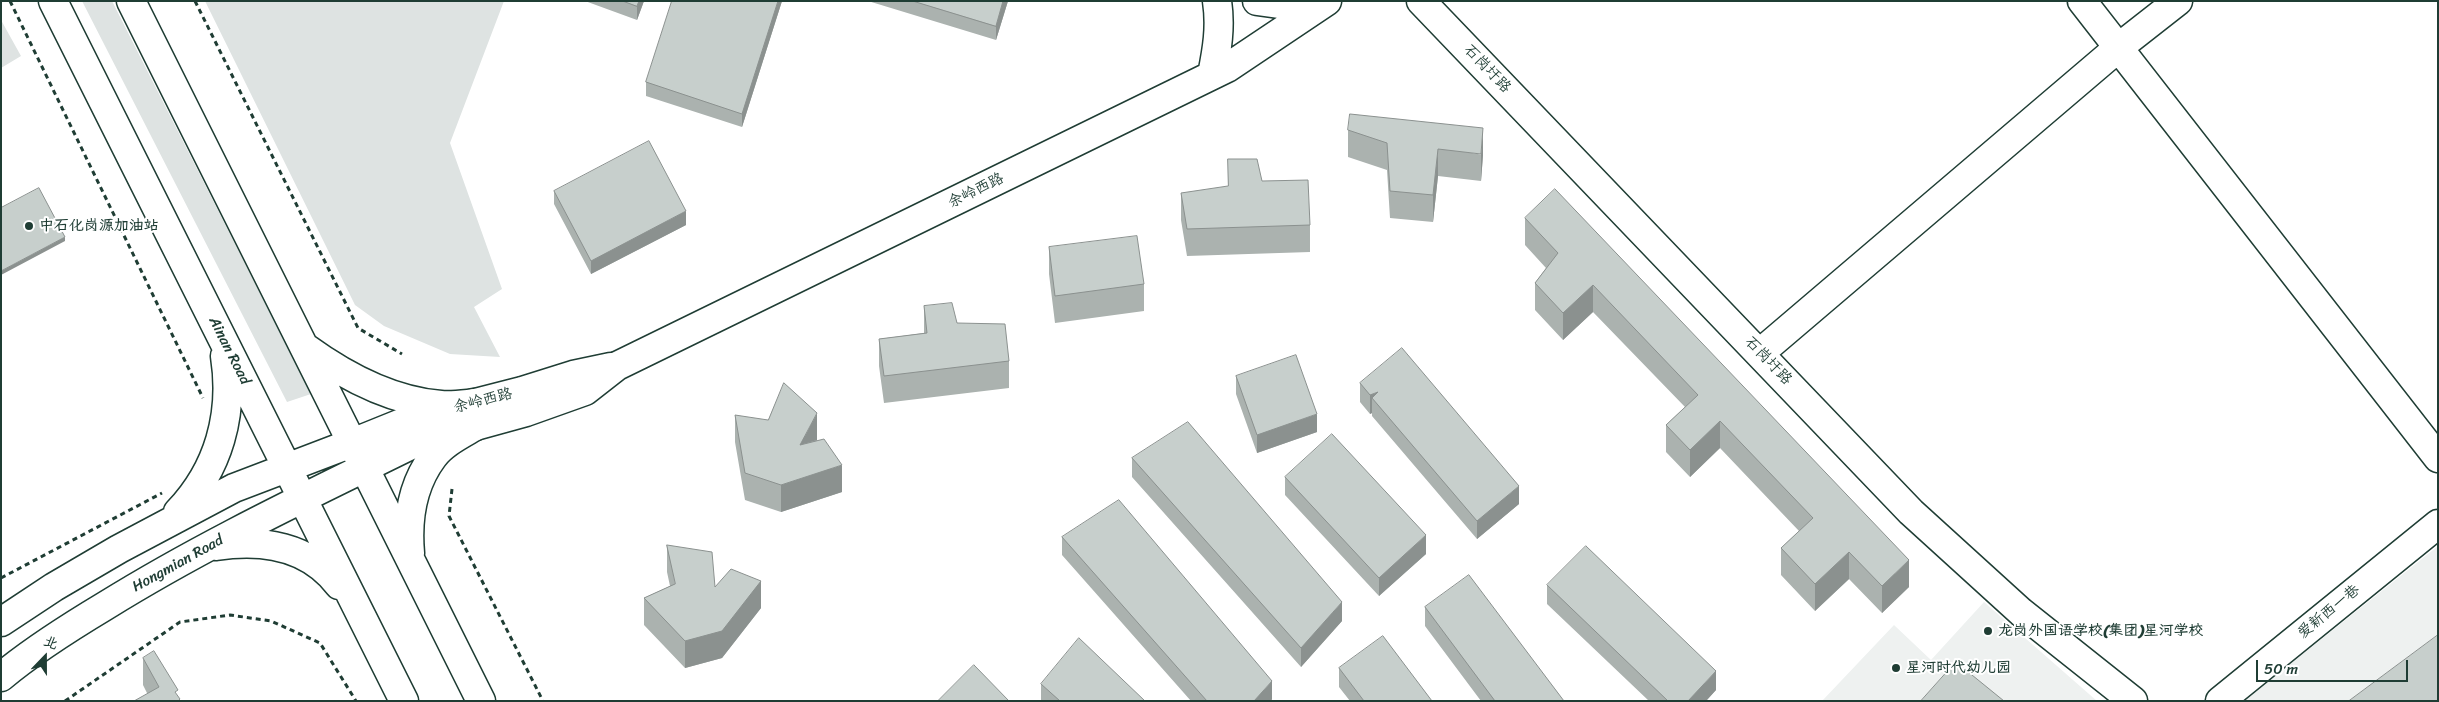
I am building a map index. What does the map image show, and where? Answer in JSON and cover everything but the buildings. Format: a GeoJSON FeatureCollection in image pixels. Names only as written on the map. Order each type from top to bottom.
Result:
{"type":"FeatureCollection","features":[{"type":"Feature","properties":{"kind":"street","name":"Ainan Road"},"geometry":{"type":"LineString","coordinates":[[53,1],[404,701]]}},
{"type":"Feature","properties":{"kind":"street"},"geometry":{"type":"LineString","coordinates":[[131,1],[481,701]]}},
{"type":"Feature","properties":{"kind":"street"},"geometry":{"type":"LineString","coordinates":[[1212,75],[1218,46],[1220,19],[1217,1]]}},
{"type":"Feature","properties":{"kind":"street"},"geometry":{"type":"LineString","coordinates":[[1257,1],[1321,5]]}},
{"type":"Feature","properties":{"kind":"street","name":"石岗圩路"},"geometry":{"type":"LineString","coordinates":[[1422,1],[1911,512],[2021,612],[2133,701]]}},
{"type":"Feature","properties":{"kind":"street"},"geometry":{"type":"LineString","coordinates":[[2082,1],[2438,458]]}},
{"type":"Feature","properties":{"kind":"street"},"geometry":{"type":"LineString","coordinates":[[1760,353],[2118,48],[2178,1]]}},
{"type":"Feature","properties":{"kind":"street","name":"余岭西路"},"geometry":{"type":"LineString","coordinates":[[364,468],[477,414],[573,375],[617,366],[1227,68],[1321,5]]}},
{"type":"Feature","properties":{"kind":"street"},"geometry":{"type":"LineString","coordinates":[[169,522],[194,496],[210,468],[222,439],[227,411],[228,379],[222,337]]}},
{"type":"Feature","properties":{"kind":"street"},"geometry":{"type":"LineString","coordinates":[[303,346],[332,367],[383,392],[477,414]]}},
{"type":"Feature","properties":{"kind":"street"},"geometry":{"type":"LineString","coordinates":[[411,562],[408,530],[412,503],[420,479],[433,456],[453,439],[477,414]]}},
{"type":"Feature","properties":{"kind":"street","name":"余岭西路"},"geometry":{"type":"LineString","coordinates":[[352,443],[409,420],[477,414]]}},
{"type":"Feature","properties":{"kind":"street"},"geometry":{"type":"LineString","coordinates":[[1,622],[54,586],[234,488],[352,443]]}},
{"type":"Feature","properties":{"kind":"street","name":"Hongmian Road"},"geometry":{"type":"LineString","coordinates":[[1,677],[82,620],[205,547],[364,468]]}},
{"type":"Feature","properties":{"kind":"street","name":"爱新西一巷"},"geometry":{"type":"LineString","coordinates":[[2220,701],[2438,524]]}},
{"type":"Feature","properties":{"kind":"street"},"geometry":{"type":"LineString","coordinates":[[205,547],[238,542],[270,544],[291,549],[316,562],[336,581],[359,611]]}},
{"type":"Feature","properties":{"kind":"path"},"geometry":{"type":"LineString","coordinates":[[10,1],[206,405]]}},
{"type":"Feature","properties":{"kind":"path"},"geometry":{"type":"LineString","coordinates":[[195,1],[358,328],[402,354]]}},
{"type":"Feature","properties":{"kind":"path"},"geometry":{"type":"LineString","coordinates":[[452,489],[449,516],[543,701]]}},
{"type":"Feature","properties":{"kind":"path"},"geometry":{"type":"LineString","coordinates":[[1,578],[163,492]]}},
{"type":"Feature","properties":{"kind":"path"},"geometry":{"type":"LineString","coordinates":[[64,701],[180,622],[230,614],[271,621],[320,643],[356,701]]}},
{"type":"Feature","properties":{"kind":"shaded area"},"geometry":{"type":"Polygon","coordinates":[[[82,1],[112,1],[311,394],[287,402],[82,1]]]}},
{"type":"Feature","properties":{"kind":"shaded area"},"geometry":{"type":"Polygon","coordinates":[[[205,1],[504,1],[450,143],[502,289],[474,307],[500,357],[450,354],[384,326],[355,305],[205,1]]]}},
{"type":"Feature","properties":{"kind":"shaded area"},"geometry":{"type":"Polygon","coordinates":[[[1,20],[21,56],[1,68],[1,20]]]}},
{"type":"Feature","properties":{"kind":"shaded area"},"geometry":{"type":"Polygon","coordinates":[[[2438,546],[2438,701],[2244,701],[2438,546]]]}},
{"type":"Feature","properties":{"kind":"shaded area","name":"龙岗外国语学校(集团)星河学校"},"geometry":{"type":"Polygon","coordinates":[[[1984,602],[2097,701],[1822,701],[1894,625],[1931,660],[1984,602]]]}},
{"type":"Feature","properties":{"kind":"place","name":"中石化岗源加油站"},"geometry":{"type":"Point","coordinates":[29,226]}},
{"type":"Feature","properties":{"kind":"place","name":"龙岗外国语学校(集团)星河学校"},"geometry":{"type":"Point","coordinates":[1988,631]}},
{"type":"Feature","properties":{"kind":"place","name":"星河时代幼儿园"},"geometry":{"type":"Point","coordinates":[1896,668]}}]}
